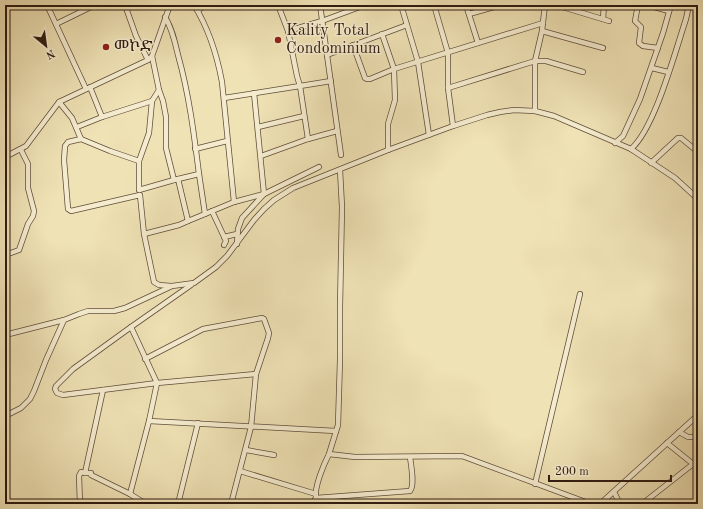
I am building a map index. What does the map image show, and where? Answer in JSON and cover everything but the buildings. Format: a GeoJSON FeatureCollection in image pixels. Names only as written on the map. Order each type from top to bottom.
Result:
{"type":"FeatureCollection","features":[{"type":"Feature","properties":{"kind":"street"},"geometry":{"type":"LineString","coordinates":[[47,5],[102,117]]}},
{"type":"Feature","properties":{"kind":"street"},"geometry":{"type":"LineString","coordinates":[[56,24],[95,5]]}},
{"type":"Feature","properties":{"kind":"street"},"geometry":{"type":"LineString","coordinates":[[125,5],[136,36],[148,60]]}},
{"type":"Feature","properties":{"kind":"street"},"geometry":{"type":"LineString","coordinates":[[164,5],[167,11]]}},
{"type":"Feature","properties":{"kind":"street"},"geometry":{"type":"LineString","coordinates":[[5,157],[21,150],[26,146],[59,102],[148,60],[152,56],[170,5]]}},
{"type":"Feature","properties":{"kind":"street"},"geometry":{"type":"LineString","coordinates":[[194,5],[212,40],[217,56],[224,98],[234,202]]}},
{"type":"Feature","properties":{"kind":"street"},"geometry":{"type":"LineString","coordinates":[[198,11],[204,5]]}},
{"type":"Feature","properties":{"kind":"street"},"geometry":{"type":"LineString","coordinates":[[278,5],[288,31],[308,139]]}},
{"type":"Feature","properties":{"kind":"street"},"geometry":{"type":"LineString","coordinates":[[320,5],[323,15],[322,21],[341,154]]}},
{"type":"Feature","properties":{"kind":"street"},"geometry":{"type":"LineString","coordinates":[[288,31],[322,21],[351,7],[365,5]]}},
{"type":"Feature","properties":{"kind":"street"},"geometry":{"type":"LineString","coordinates":[[401,5],[418,62],[430,135]]}},
{"type":"Feature","properties":{"kind":"street"},"geometry":{"type":"LineString","coordinates":[[434,5],[448,53],[448,88],[454,126]]}},
{"type":"Feature","properties":{"kind":"street"},"geometry":{"type":"LineString","coordinates":[[466,5],[478,43]]}},
{"type":"Feature","properties":{"kind":"street"},"geometry":{"type":"LineString","coordinates":[[469,14],[501,5]]}},
{"type":"Feature","properties":{"kind":"street"},"geometry":{"type":"LineString","coordinates":[[535,111],[535,61],[542,31],[545,5]]}},
{"type":"Feature","properties":{"kind":"street"},"geometry":{"type":"LineString","coordinates":[[556,5],[574,8],[609,21]]}},
{"type":"Feature","properties":{"kind":"street"},"geometry":{"type":"LineString","coordinates":[[603,20],[604,5]]}},
{"type":"Feature","properties":{"kind":"street"},"geometry":{"type":"LineString","coordinates":[[638,5],[635,21],[641,27],[639,43],[643,46],[658,48]]}},
{"type":"Feature","properties":{"kind":"street"},"geometry":{"type":"LineString","coordinates":[[647,5],[669,11]]}},
{"type":"Feature","properties":{"kind":"street"},"geometry":{"type":"LineString","coordinates":[[615,143],[623,136],[640,98],[652,68],[671,5]]}},
{"type":"Feature","properties":{"kind":"street"},"geometry":{"type":"LineString","coordinates":[[631,149],[637,144],[645,131],[657,104],[686,19],[689,5]]}},
{"type":"Feature","properties":{"kind":"street"},"geometry":{"type":"LineString","coordinates":[[165,17],[171,28],[184,77],[192,119],[205,214]]}},
{"type":"Feature","properties":{"kind":"street"},"geometry":{"type":"LineString","coordinates":[[353,45],[367,79],[543,22]]}},
{"type":"Feature","properties":{"kind":"street"},"geometry":{"type":"LineString","coordinates":[[327,55],[407,25]]}},
{"type":"Feature","properties":{"kind":"street"},"geometry":{"type":"LineString","coordinates":[[542,31],[603,48]]}},
{"type":"Feature","properties":{"kind":"street"},"geometry":{"type":"LineString","coordinates":[[382,34],[394,69],[395,100],[388,124],[388,150]]}},
{"type":"Feature","properties":{"kind":"street"},"geometry":{"type":"LineString","coordinates":[[152,56],[166,117],[166,148],[188,221]]}},
{"type":"Feature","properties":{"kind":"street"},"geometry":{"type":"LineString","coordinates":[[448,88],[535,61],[546,61],[583,72]]}},
{"type":"Feature","properties":{"kind":"street"},"geometry":{"type":"LineString","coordinates":[[652,68],[668,72]]}},
{"type":"Feature","properties":{"kind":"street"},"geometry":{"type":"LineString","coordinates":[[224,98],[331,81]]}},
{"type":"Feature","properties":{"kind":"street"},"geometry":{"type":"LineString","coordinates":[[159,90],[152,101],[151,126],[140,161],[140,192],[144,234],[154,282],[159,285],[172,286],[194,283]]}},
{"type":"Feature","properties":{"kind":"street"},"geometry":{"type":"LineString","coordinates":[[237,244],[237,234],[242,218],[264,194],[254,93]]}},
{"type":"Feature","properties":{"kind":"street"},"geometry":{"type":"LineString","coordinates":[[77,127],[102,117],[152,101]]}},
{"type":"Feature","properties":{"kind":"street"},"geometry":{"type":"LineString","coordinates":[[59,102],[69,113],[77,127],[81,139]]}},
{"type":"Feature","properties":{"kind":"street"},"geometry":{"type":"LineString","coordinates":[[256,374],[157,383],[62,395],[57,393],[55,389],[64,376],[130,327],[216,267],[237,244],[254,220],[278,197],[307,182],[388,150],[487,115],[514,110],[535,111],[554,116],[631,149],[674,178],[698,199]]}},
{"type":"Feature","properties":{"kind":"street"},"geometry":{"type":"LineString","coordinates":[[258,127],[304,116]]}},
{"type":"Feature","properties":{"kind":"street"},"geometry":{"type":"LineString","coordinates":[[261,156],[308,139],[337,131]]}},
{"type":"Feature","properties":{"kind":"street"},"geometry":{"type":"LineString","coordinates":[[651,163],[678,138],[681,138],[698,152]]}},
{"type":"Feature","properties":{"kind":"street"},"geometry":{"type":"LineString","coordinates":[[140,161],[81,139],[68,142],[65,146],[64,160],[69,210],[140,192],[176,179],[199,174]]}},
{"type":"Feature","properties":{"kind":"street"},"geometry":{"type":"LineString","coordinates":[[195,149],[227,141]]}},
{"type":"Feature","properties":{"kind":"street"},"geometry":{"type":"LineString","coordinates":[[5,255],[19,250],[34,211],[28,188],[28,164],[21,150]]}},
{"type":"Feature","properties":{"kind":"street"},"geometry":{"type":"LineString","coordinates":[[144,234],[179,225],[234,202],[264,194],[320,167]]}},
{"type":"Feature","properties":{"kind":"street"},"geometry":{"type":"LineString","coordinates":[[312,504],[316,496],[338,425],[342,207],[340,170]]}},
{"type":"Feature","properties":{"kind":"street"},"geometry":{"type":"LineString","coordinates":[[212,211],[224,237],[226,243],[224,245]]}},
{"type":"Feature","properties":{"kind":"street"},"geometry":{"type":"LineString","coordinates":[[224,237],[237,234]]}},
{"type":"Feature","properties":{"kind":"street"},"geometry":{"type":"LineString","coordinates":[[5,335],[64,320],[88,311],[114,311],[125,308],[172,286]]}},
{"type":"Feature","properties":{"kind":"street"},"geometry":{"type":"LineString","coordinates":[[535,484],[580,294]]}},
{"type":"Feature","properties":{"kind":"street"},"geometry":{"type":"LineString","coordinates":[[145,359],[203,329],[262,318],[264,319],[268,338],[256,374],[251,427],[231,504]]}},
{"type":"Feature","properties":{"kind":"street"},"geometry":{"type":"LineString","coordinates":[[5,416],[21,408],[30,399],[64,320]]}},
{"type":"Feature","properties":{"kind":"street"},"geometry":{"type":"LineString","coordinates":[[130,327],[157,383],[149,421],[130,494]]}},
{"type":"Feature","properties":{"kind":"street"},"geometry":{"type":"LineString","coordinates":[[86,473],[104,390]]}},
{"type":"Feature","properties":{"kind":"street"},"geometry":{"type":"LineString","coordinates":[[600,504],[698,415]]}},
{"type":"Feature","properties":{"kind":"street"},"geometry":{"type":"LineString","coordinates":[[149,421],[336,431]]}},
{"type":"Feature","properties":{"kind":"street"},"geometry":{"type":"LineString","coordinates":[[178,504],[198,423]]}},
{"type":"Feature","properties":{"kind":"street"},"geometry":{"type":"LineString","coordinates":[[679,432],[688,437],[698,437]]}},
{"type":"Feature","properties":{"kind":"street"},"geometry":{"type":"LineString","coordinates":[[667,443],[698,468]]}},
{"type":"Feature","properties":{"kind":"street"},"geometry":{"type":"LineString","coordinates":[[246,450],[274,455]]}},
{"type":"Feature","properties":{"kind":"street"},"geometry":{"type":"LineString","coordinates":[[329,454],[351,457],[462,456],[591,504]]}},
{"type":"Feature","properties":{"kind":"street"},"geometry":{"type":"LineString","coordinates":[[240,471],[316,496],[410,491],[412,488],[412,482],[410,457]]}},
{"type":"Feature","properties":{"kind":"street"},"geometry":{"type":"LineString","coordinates":[[642,504],[693,464]]}},
{"type":"Feature","properties":{"kind":"street"},"geometry":{"type":"LineString","coordinates":[[80,504],[79,476],[81,472],[90,473],[91,475],[130,494],[146,504]]}},
{"type":"Feature","properties":{"kind":"street"},"geometry":{"type":"LineString","coordinates":[[614,492],[620,504]]}},
{"type":"Feature","properties":{"kind":"place","name":"Kality Total Condominium"},"geometry":{"type":"Point","coordinates":[278,40]}},
{"type":"Feature","properties":{"kind":"place","name":"መኮድ"},"geometry":{"type":"Point","coordinates":[106,47]}}]}
